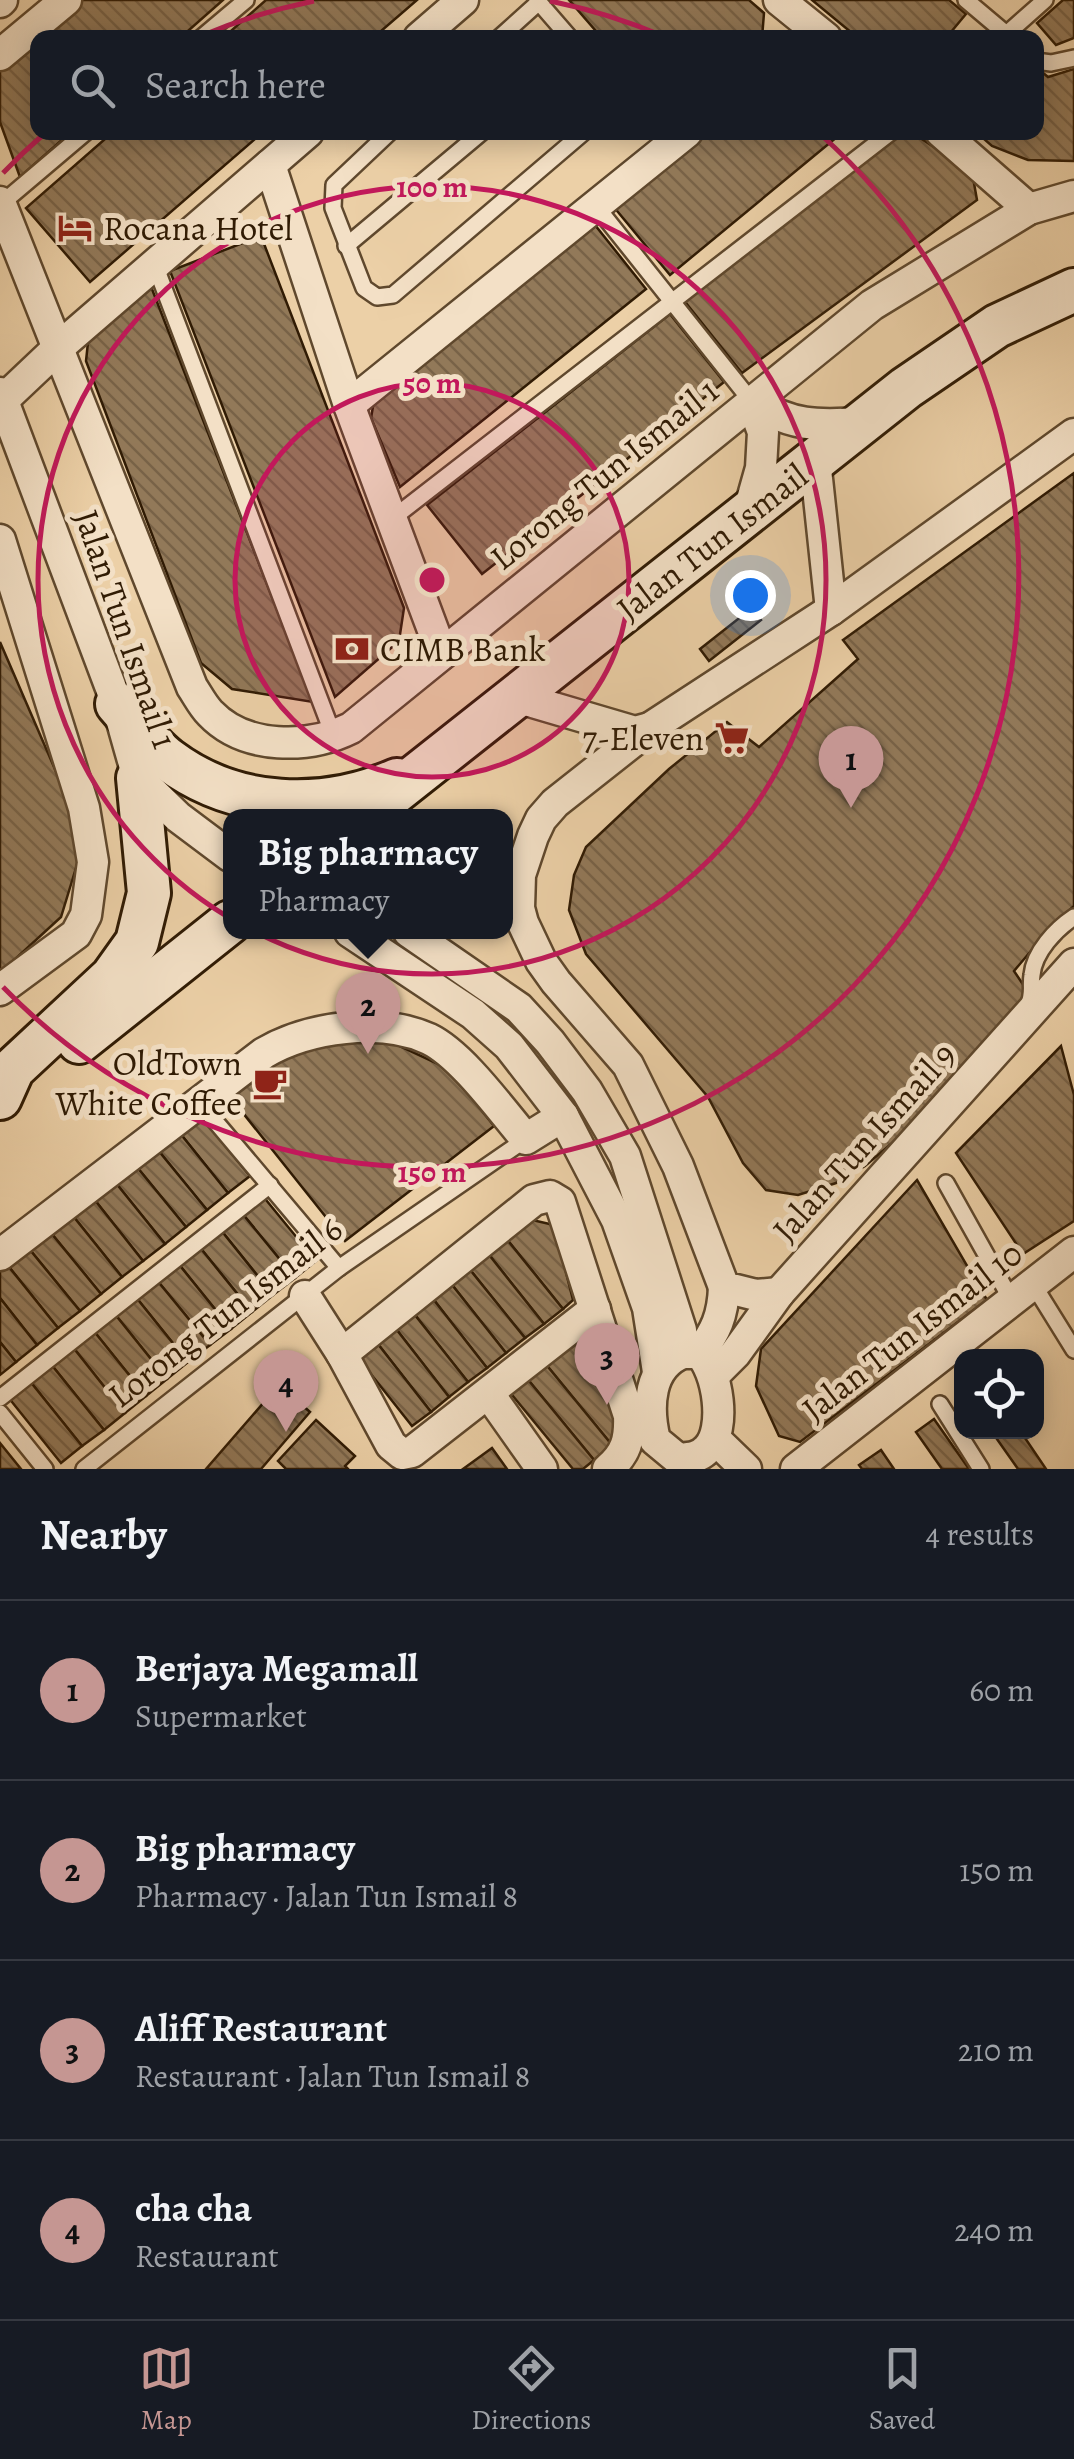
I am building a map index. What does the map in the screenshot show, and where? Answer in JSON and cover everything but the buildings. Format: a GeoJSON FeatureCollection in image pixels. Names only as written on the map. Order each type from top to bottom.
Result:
{"type":"FeatureCollection","features":[{"type":"Feature","properties":{"kind":"main road","name":"Jalan Tun Ismail"},"geometry":{"type":"LineString","coordinates":[[374,809],[906,388],[997,326],[1074,290]]}},
{"type":"Feature","properties":{"kind":"main road"},"geometry":{"type":"LineString","coordinates":[[117,704],[168,760],[208,782],[256,799],[294,802],[350,796],[430,766]]}},
{"type":"Feature","properties":{"kind":"main road"},"geometry":{"type":"LineString","coordinates":[[0,1101],[13,1069],[112,976],[137,942],[148,892],[138,778]]}},
{"type":"Feature","properties":{"kind":"main road"},"geometry":{"type":"LineString","coordinates":[[0,1101],[223,927]]}},
{"type":"Feature","properties":{"kind":"street"},"geometry":{"type":"LineString","coordinates":[[31,30],[66,0]]}},
{"type":"Feature","properties":{"kind":"street"},"geometry":{"type":"LineString","coordinates":[[779,0],[810,30]]}},
{"type":"Feature","properties":{"kind":"street"},"geometry":{"type":"LineString","coordinates":[[427,30],[452,3]]}},
{"type":"Feature","properties":{"kind":"street"},"geometry":{"type":"LineString","coordinates":[[0,56],[30,31]]}},
{"type":"Feature","properties":{"kind":"street"},"geometry":{"type":"LineString","coordinates":[[2,396],[299,140]]}},
{"type":"Feature","properties":{"kind":"street"},"geometry":{"type":"LineString","coordinates":[[349,405],[596,206],[667,140]]}},
{"type":"Feature","properties":{"kind":"street"},"geometry":{"type":"LineString","coordinates":[[950,140],[1029,209]]}},
{"type":"Feature","properties":{"kind":"street"},"geometry":{"type":"LineString","coordinates":[[270,165],[349,405],[442,654]]}},
{"type":"Feature","properties":{"kind":"street","name":"Lorong Tun Ismail 1"},"geometry":{"type":"LineString","coordinates":[[0,203],[192,688],[211,715],[243,735],[268,742],[300,743],[334,736],[350,728],[872,304],[1029,209],[1074,196]]}},
{"type":"Feature","properties":{"kind":"street","name":"Jalan Tun Ismail 1"},"geometry":{"type":"LineString","coordinates":[[2,396],[117,704],[138,778],[178,817],[223,851]]}},
{"type":"Feature","properties":{"kind":"street"},"geometry":{"type":"LineString","coordinates":[[752,402],[792,423],[862,423]]}},
{"type":"Feature","properties":{"kind":"street"},"geometry":{"type":"LineString","coordinates":[[748,514],[761,468],[763,432],[752,402]]}},
{"type":"Feature","properties":{"kind":"street"},"geometry":{"type":"LineString","coordinates":[[699,1360],[716,1333],[724,1288],[678,1166],[628,1064],[541,961],[522,923],[520,875],[541,819],[555,803],[650,728],[831,610],[1074,434]]}},
{"type":"Feature","properties":{"kind":"street"},"geometry":{"type":"LineString","coordinates":[[815,460],[831,610]]}},
{"type":"Feature","properties":{"kind":"street"},"geometry":{"type":"LineString","coordinates":[[0,990],[76,934],[86,915],[94,862],[84,808],[3,556]]}},
{"type":"Feature","properties":{"kind":"street"},"geometry":{"type":"LineString","coordinates":[[516,698],[635,732],[650,728]]}},
{"type":"Feature","properties":{"kind":"street"},"geometry":{"type":"LineString","coordinates":[[360,939],[473,1014],[509,1046],[563,1116],[616,1220],[648,1308],[658,1372],[652,1395],[622,1458],[608,1469]]}},
{"type":"Feature","properties":{"kind":"street"},"geometry":{"type":"LineString","coordinates":[[342,1354],[534,1200],[550,1196],[560,1202],[595,1309],[640,1415],[655,1440],[675,1464],[706,1451],[715,1440],[717,1412],[699,1360],[681,1330],[625,1156],[587,1091],[518,1008],[419,939]]}},
{"type":"Feature","properties":{"kind":"street","name":"Jalan Tun Ismail 9"},"geometry":{"type":"LineString","coordinates":[[699,1360],[735,1354],[779,1293],[1074,964]]}},
{"type":"Feature","properties":{"kind":"street"},"geometry":{"type":"LineString","coordinates":[[0,1255],[287,1039],[328,1028],[386,1029],[430,1039],[466,1068],[526,1139]]}},
{"type":"Feature","properties":{"kind":"street","name":"Lorong Tun Ismail 6"},"geometry":{"type":"LineString","coordinates":[[526,1139],[563,1116]]}},
{"type":"Feature","properties":{"kind":"street"},"geometry":{"type":"LineString","coordinates":[[635,1188],[678,1166]]}},
{"type":"Feature","properties":{"kind":"street","name":"Jalan Tun Ismail 10"},"geometry":{"type":"LineString","coordinates":[[796,1469],[1074,1252]]}},
{"type":"Feature","properties":{"kind":"street"},"geometry":{"type":"LineString","coordinates":[[724,1288],[756,1295],[779,1293]]}},
{"type":"Feature","properties":{"kind":"street"},"geometry":{"type":"LineString","coordinates":[[305,1296],[342,1354],[391,1445],[402,1454],[412,1452],[595,1309]]}},
{"type":"Feature","properties":{"kind":"street"},"geometry":{"type":"LineString","coordinates":[[658,1372],[670,1358],[699,1360]]}},
{"type":"Feature","properties":{"kind":"street"},"geometry":{"type":"LineString","coordinates":[[489,1394],[542,1469]]}},
{"type":"Feature","properties":{"kind":"street"},"geometry":{"type":"LineString","coordinates":[[715,1440],[746,1469]]}},
{"type":"Feature","properties":{"kind":"lane"},"geometry":{"type":"LineString","coordinates":[[210,30],[246,0]]}},
{"type":"Feature","properties":{"kind":"lane"},"geometry":{"type":"LineString","coordinates":[[966,0],[1000,30]]}},
{"type":"Feature","properties":{"kind":"lane"},"geometry":{"type":"LineString","coordinates":[[1013,30],[1045,0]]}},
{"type":"Feature","properties":{"kind":"lane"},"geometry":{"type":"LineString","coordinates":[[507,30],[538,1],[563,30]]}},
{"type":"Feature","properties":{"kind":"lane"},"geometry":{"type":"LineString","coordinates":[[1044,62],[1074,58]]}},
{"type":"Feature","properties":{"kind":"lane"},"geometry":{"type":"LineString","coordinates":[[0,203],[76,140]]}},
{"type":"Feature","properties":{"kind":"lane"},"geometry":{"type":"LineString","coordinates":[[381,140],[334,185],[333,208],[364,288],[377,297],[394,296],[575,140]]}},
{"type":"Feature","properties":{"kind":"lane"},"geometry":{"type":"LineString","coordinates":[[346,246],[472,140]]}},
{"type":"Feature","properties":{"kind":"lane"},"geometry":{"type":"LineString","coordinates":[[393,518],[882,140]]}},
{"type":"Feature","properties":{"kind":"lane"},"geometry":{"type":"LineString","coordinates":[[596,206],[752,402]]}},
{"type":"Feature","properties":{"kind":"lane"},"geometry":{"type":"LineString","coordinates":[[155,264],[334,736]]}},
{"type":"Feature","properties":{"kind":"lane"},"geometry":{"type":"LineString","coordinates":[[1014,1031],[1034,995],[1031,976],[1037,957],[1062,925],[1074,917]]}},
{"type":"Feature","properties":{"kind":"lane"},"geometry":{"type":"LineString","coordinates":[[199,1102],[339,1268]]}},
{"type":"Feature","properties":{"kind":"lane","name":"Lorong Tun Ismail 6"},"geometry":{"type":"LineString","coordinates":[[84,1469],[339,1268],[526,1139]]}},
{"type":"Feature","properties":{"kind":"lane"},"geometry":{"type":"LineString","coordinates":[[946,1184],[1022,1292],[1074,1350]]}},
{"type":"Feature","properties":{"kind":"lane"},"geometry":{"type":"LineString","coordinates":[[0,1398],[270,1185]]}},
{"type":"Feature","properties":{"kind":"lane"},"geometry":{"type":"LineString","coordinates":[[940,1404],[981,1469]]}},
{"type":"Feature","properties":{"kind":"lane"},"geometry":{"type":"LineString","coordinates":[[0,1413],[45,1469]]}},
{"type":"Feature","properties":{"kind":"place","name":"Rocana Hotel"},"geometry":{"type":"Point","coordinates":[75,228]}},
{"type":"Feature","properties":{"kind":"place","name":"CIMB Bank"},"geometry":{"type":"Point","coordinates":[352,649]}},
{"type":"Feature","properties":{"kind":"place","name":"7-Eleven"},"geometry":{"type":"Point","coordinates":[732,738]}},
{"type":"Feature","properties":{"kind":"place","name":"Berjaya Megamall"},"geometry":{"type":"Point","coordinates":[851,808]}},
{"type":"Feature","properties":{"kind":"place","name":"Big pharmacy"},"geometry":{"type":"Point","coordinates":[368,1054]}},
{"type":"Feature","properties":{"kind":"place","name":"OldTown White Coffee"},"geometry":{"type":"Point","coordinates":[270,1083]}},
{"type":"Feature","properties":{"kind":"place","name":"Aliff Restaurant"},"geometry":{"type":"Point","coordinates":[607,1405]}},
{"type":"Feature","properties":{"kind":"place","name":"cha cha"},"geometry":{"type":"Point","coordinates":[286,1432]}}]}
